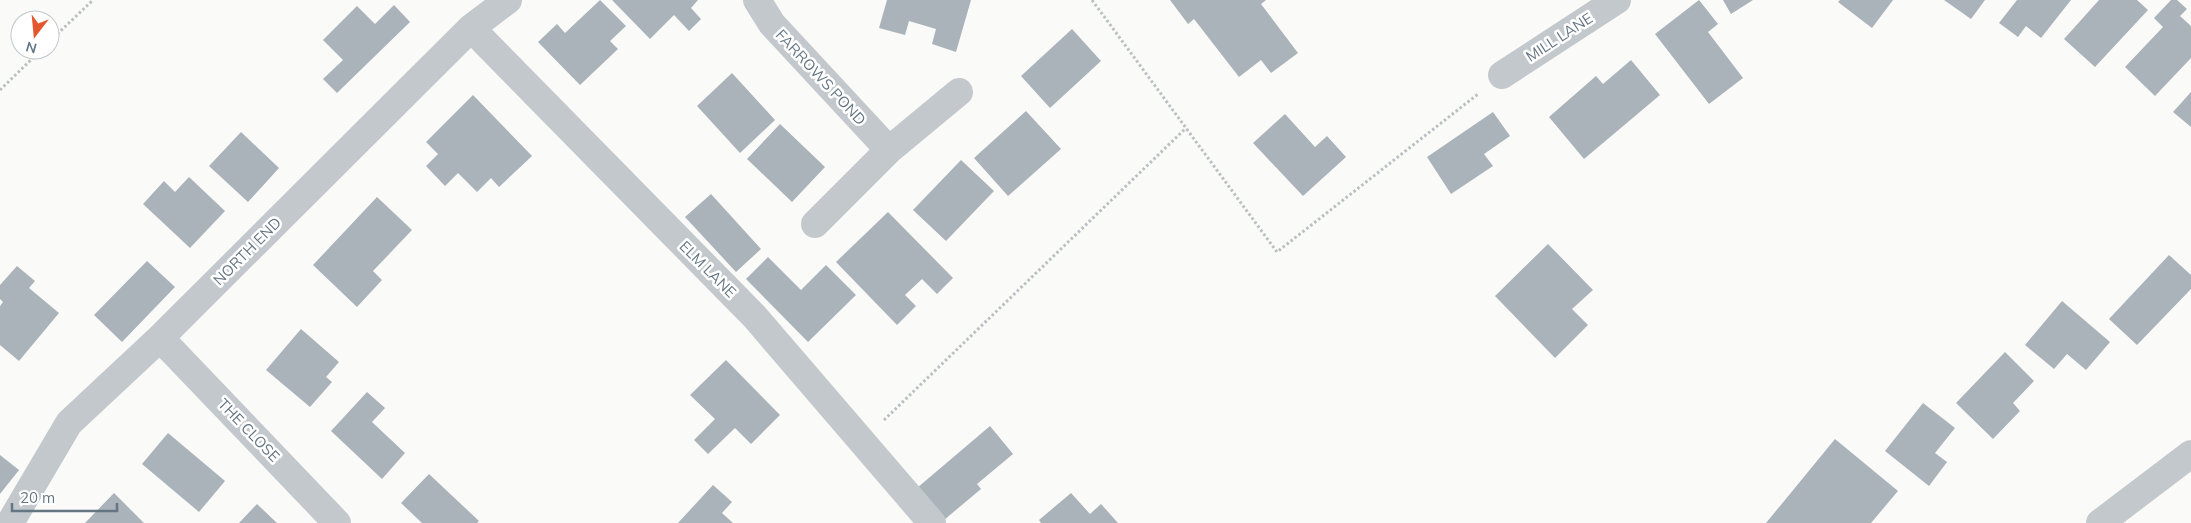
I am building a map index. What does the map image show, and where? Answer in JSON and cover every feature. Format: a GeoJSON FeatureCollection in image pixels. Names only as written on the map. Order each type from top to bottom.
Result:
{"type":"FeatureCollection","features":[{"type":"Feature","properties":{"kind":"street","name":"NORTH END"},"geometry":{"type":"LineString","coordinates":[[10,523],[69,423],[160,338],[471,28],[508,0]]}},
{"type":"Feature","properties":{"kind":"street","name":"FARROWS POND"},"geometry":{"type":"LineString","coordinates":[[757,0],[772,24],[889,150]]}},
{"type":"Feature","properties":{"kind":"street","name":"MILL LANE"},"geometry":{"type":"LineString","coordinates":[[1502,75],[1617,0]]}},
{"type":"Feature","properties":{"kind":"street","name":"ELM LANE"},"geometry":{"type":"LineString","coordinates":[[471,28],[755,317],[932,523]]}},
{"type":"Feature","properties":{"kind":"street"},"geometry":{"type":"LineString","coordinates":[[815,224],[889,150],[959,92]]}},
{"type":"Feature","properties":{"kind":"street","name":"THE CLOSE"},"geometry":{"type":"LineString","coordinates":[[160,338],[337,523]]}},
{"type":"Feature","properties":{"kind":"street"},"geometry":{"type":"LineString","coordinates":[[2100,523],[2191,454]]}},
{"type":"Feature","properties":{"kind":"path"},"geometry":{"type":"LineString","coordinates":[[60,31],[93,0]]}},
{"type":"Feature","properties":{"kind":"path"},"geometry":{"type":"LineString","coordinates":[[1092,0],[1277,252],[1502,75]]}},
{"type":"Feature","properties":{"kind":"path"},"geometry":{"type":"LineString","coordinates":[[0,90],[31,60]]}},
{"type":"Feature","properties":{"kind":"path"},"geometry":{"type":"LineString","coordinates":[[862,441],[1186,128]]}},
{"type":"Feature","properties":{"kind":"building"},"geometry":{"type":"Polygon","coordinates":[[[600,0],[626,26],[610,41],[618,49],[580,85],[538,42],[557,24],[565,33],[600,0]]]}},
{"type":"Feature","properties":{"kind":"building"},"geometry":{"type":"Polygon","coordinates":[[[612,0],[698,0],[691,8],[701,19],[689,31],[674,15],[650,39],[612,0]]]}},
{"type":"Feature","properties":{"kind":"building"},"geometry":{"type":"Polygon","coordinates":[[[887,0],[971,0],[956,52],[932,44],[936,29],[909,21],[905,35],[879,28],[887,0]]]}},
{"type":"Feature","properties":{"kind":"building"},"geometry":{"type":"Polygon","coordinates":[[[1170,0],[1266,0],[1261,4],[1298,53],[1271,73],[1261,60],[1239,77],[1194,19],[1188,24],[1170,0]]]}},
{"type":"Feature","properties":{"kind":"building"},"geometry":{"type":"Polygon","coordinates":[[[1699,0],[1718,24],[1708,32],[1743,78],[1709,104],[1655,34],[1699,0]]]}},
{"type":"Feature","properties":{"kind":"building"},"geometry":{"type":"Polygon","coordinates":[[[1723,0],[1753,0],[1731,14],[1723,0]]]}},
{"type":"Feature","properties":{"kind":"building"},"geometry":{"type":"Polygon","coordinates":[[[1840,0],[1893,0],[1872,28],[1838,2],[1840,0]]]}},
{"type":"Feature","properties":{"kind":"building"},"geometry":{"type":"Polygon","coordinates":[[[1944,0],[1985,0],[1971,19],[1944,0]]]}},
{"type":"Feature","properties":{"kind":"building"},"geometry":{"type":"Polygon","coordinates":[[[2017,0],[2071,0],[2041,38],[2026,26],[2018,37],[1999,23],[2017,0]]]}},
{"type":"Feature","properties":{"kind":"building"},"geometry":{"type":"Polygon","coordinates":[[[2099,0],[2137,0],[2148,10],[2095,67],[2064,39],[2099,0]]]}},
{"type":"Feature","properties":{"kind":"building"},"geometry":{"type":"Polygon","coordinates":[[[2171,0],[2177,0],[2187,9],[2180,16],[2191,26],[2191,58],[2155,96],[2125,67],[2163,27],[2154,18],[2171,0]]]}},
{"type":"Feature","properties":{"kind":"building"},"geometry":{"type":"Polygon","coordinates":[[[394,5],[410,22],[337,93],[323,79],[343,60],[323,40],[357,6],[375,24],[394,5]]]}},
{"type":"Feature","properties":{"kind":"building"},"geometry":{"type":"Polygon","coordinates":[[[1072,29],[1101,61],[1050,108],[1021,76],[1072,29]]]}},
{"type":"Feature","properties":{"kind":"building"},"geometry":{"type":"Polygon","coordinates":[[[1631,60],[1660,95],[1584,159],[1549,117],[1596,76],[1603,84],[1631,60]]]}},
{"type":"Feature","properties":{"kind":"building"},"geometry":{"type":"Polygon","coordinates":[[[732,73],[775,120],[740,153],[697,106],[732,73]]]}},
{"type":"Feature","properties":{"kind":"building"},"geometry":{"type":"Polygon","coordinates":[[[2191,92],[2191,127],[2173,112],[2191,92]]]}},
{"type":"Feature","properties":{"kind":"building"},"geometry":{"type":"Polygon","coordinates":[[[473,95],[532,156],[499,187],[491,178],[477,192],[458,173],[445,186],[426,166],[438,154],[426,142],[473,95]]]}},
{"type":"Feature","properties":{"kind":"building"},"geometry":{"type":"Polygon","coordinates":[[[1026,111],[1061,149],[1008,196],[974,158],[1026,111]]]}},
{"type":"Feature","properties":{"kind":"building"},"geometry":{"type":"Polygon","coordinates":[[[1493,112],[1510,136],[1484,154],[1493,166],[1451,194],[1427,157],[1493,112]]]}},
{"type":"Feature","properties":{"kind":"building"},"geometry":{"type":"Polygon","coordinates":[[[1285,114],[1315,147],[1327,136],[1346,157],[1303,196],[1253,143],[1285,114]]]}},
{"type":"Feature","properties":{"kind":"building"},"geometry":{"type":"Polygon","coordinates":[[[780,124],[825,167],[792,202],[747,159],[780,124]]]}},
{"type":"Feature","properties":{"kind":"building"},"geometry":{"type":"Polygon","coordinates":[[[241,132],[279,168],[248,202],[209,166],[241,132]]]}},
{"type":"Feature","properties":{"kind":"building"},"geometry":{"type":"Polygon","coordinates":[[[961,160],[994,191],[946,241],[913,210],[961,160]]]}},
{"type":"Feature","properties":{"kind":"building"},"geometry":{"type":"Polygon","coordinates":[[[189,177],[225,211],[190,248],[143,204],[164,181],[175,192],[189,177]]]}},
{"type":"Feature","properties":{"kind":"building"},"geometry":{"type":"Polygon","coordinates":[[[711,194],[761,249],[736,272],[685,217],[711,194]]]}},
{"type":"Feature","properties":{"kind":"building"},"geometry":{"type":"Polygon","coordinates":[[[377,197],[412,230],[373,271],[382,280],[357,307],[313,265],[377,197]]]}},
{"type":"Feature","properties":{"kind":"building"},"geometry":{"type":"Polygon","coordinates":[[[888,212],[953,278],[937,294],[922,279],[905,295],[916,306],[897,325],[836,262],[888,212]]]}},
{"type":"Feature","properties":{"kind":"building"},"geometry":{"type":"Polygon","coordinates":[[[1548,244],[1593,290],[1572,309],[1588,325],[1555,358],[1495,296],[1548,244]]]}},
{"type":"Feature","properties":{"kind":"building"},"geometry":{"type":"Polygon","coordinates":[[[2169,255],[2191,275],[2191,289],[2137,345],[2109,319],[2169,255]]]}},
{"type":"Feature","properties":{"kind":"building"},"geometry":{"type":"Polygon","coordinates":[[[768,257],[801,290],[826,265],[856,295],[808,342],[746,279],[768,257]]]}},
{"type":"Feature","properties":{"kind":"building"},"geometry":{"type":"Polygon","coordinates":[[[147,261],[175,287],[122,342],[94,315],[147,261]]]}},
{"type":"Feature","properties":{"kind":"building"},"geometry":{"type":"Polygon","coordinates":[[[17,266],[35,281],[29,288],[59,313],[19,361],[0,345],[0,306],[3,302],[0,299],[0,285],[17,266]]]}},
{"type":"Feature","properties":{"kind":"building"},"geometry":{"type":"Polygon","coordinates":[[[2062,301],[2110,342],[2086,370],[2067,354],[2054,369],[2025,345],[2062,301]]]}},
{"type":"Feature","properties":{"kind":"building"},"geometry":{"type":"Polygon","coordinates":[[[301,329],[339,362],[326,377],[332,382],[310,407],[266,370],[301,329]]]}},
{"type":"Feature","properties":{"kind":"building"},"geometry":{"type":"Polygon","coordinates":[[[2005,352],[2034,381],[2013,403],[2020,411],[1993,439],[1956,403],[2005,352]]]}},
{"type":"Feature","properties":{"kind":"building"},"geometry":{"type":"Polygon","coordinates":[[[726,360],[780,415],[751,444],[735,428],[708,454],[694,440],[715,419],[690,395],[726,360]]]}},
{"type":"Feature","properties":{"kind":"building"},"geometry":{"type":"Polygon","coordinates":[[[367,392],[385,408],[372,422],[405,453],[382,479],[331,431],[367,392]]]}},
{"type":"Feature","properties":{"kind":"building"},"geometry":{"type":"Polygon","coordinates":[[[1923,403],[1955,428],[1935,453],[1947,462],[1929,486],[1885,451],[1923,403]]]}},
{"type":"Feature","properties":{"kind":"building"},"geometry":{"type":"Polygon","coordinates":[[[990,426],[1013,454],[977,484],[981,489],[944,520],[917,488],[990,426]]]}},
{"type":"Feature","properties":{"kind":"building"},"geometry":{"type":"Polygon","coordinates":[[[168,433],[225,481],[199,512],[142,464],[168,433]]]}},
{"type":"Feature","properties":{"kind":"building"},"geometry":{"type":"Polygon","coordinates":[[[1835,439],[1898,491],[1871,523],[1766,523],[1835,439]]]}},
{"type":"Feature","properties":{"kind":"building"},"geometry":{"type":"Polygon","coordinates":[[[0,455],[19,470],[0,494],[0,455]]]}},
{"type":"Feature","properties":{"kind":"building"},"geometry":{"type":"Polygon","coordinates":[[[429,474],[479,521],[477,523],[422,523],[401,503],[429,474]]]}},
{"type":"Feature","properties":{"kind":"building"},"geometry":{"type":"Polygon","coordinates":[[[713,485],[732,502],[722,513],[733,523],[678,523],[713,485]]]}},
{"type":"Feature","properties":{"kind":"building"},"geometry":{"type":"Polygon","coordinates":[[[114,493],[144,523],[85,523],[114,493]]]}},
{"type":"Feature","properties":{"kind":"building"},"geometry":{"type":"Polygon","coordinates":[[[1071,493],[1090,514],[1101,504],[1118,523],[1041,523],[1039,520],[1071,493]]]}},
{"type":"Feature","properties":{"kind":"building"},"geometry":{"type":"Polygon","coordinates":[[[257,504],[277,523],[239,523],[257,504]]]}}]}
